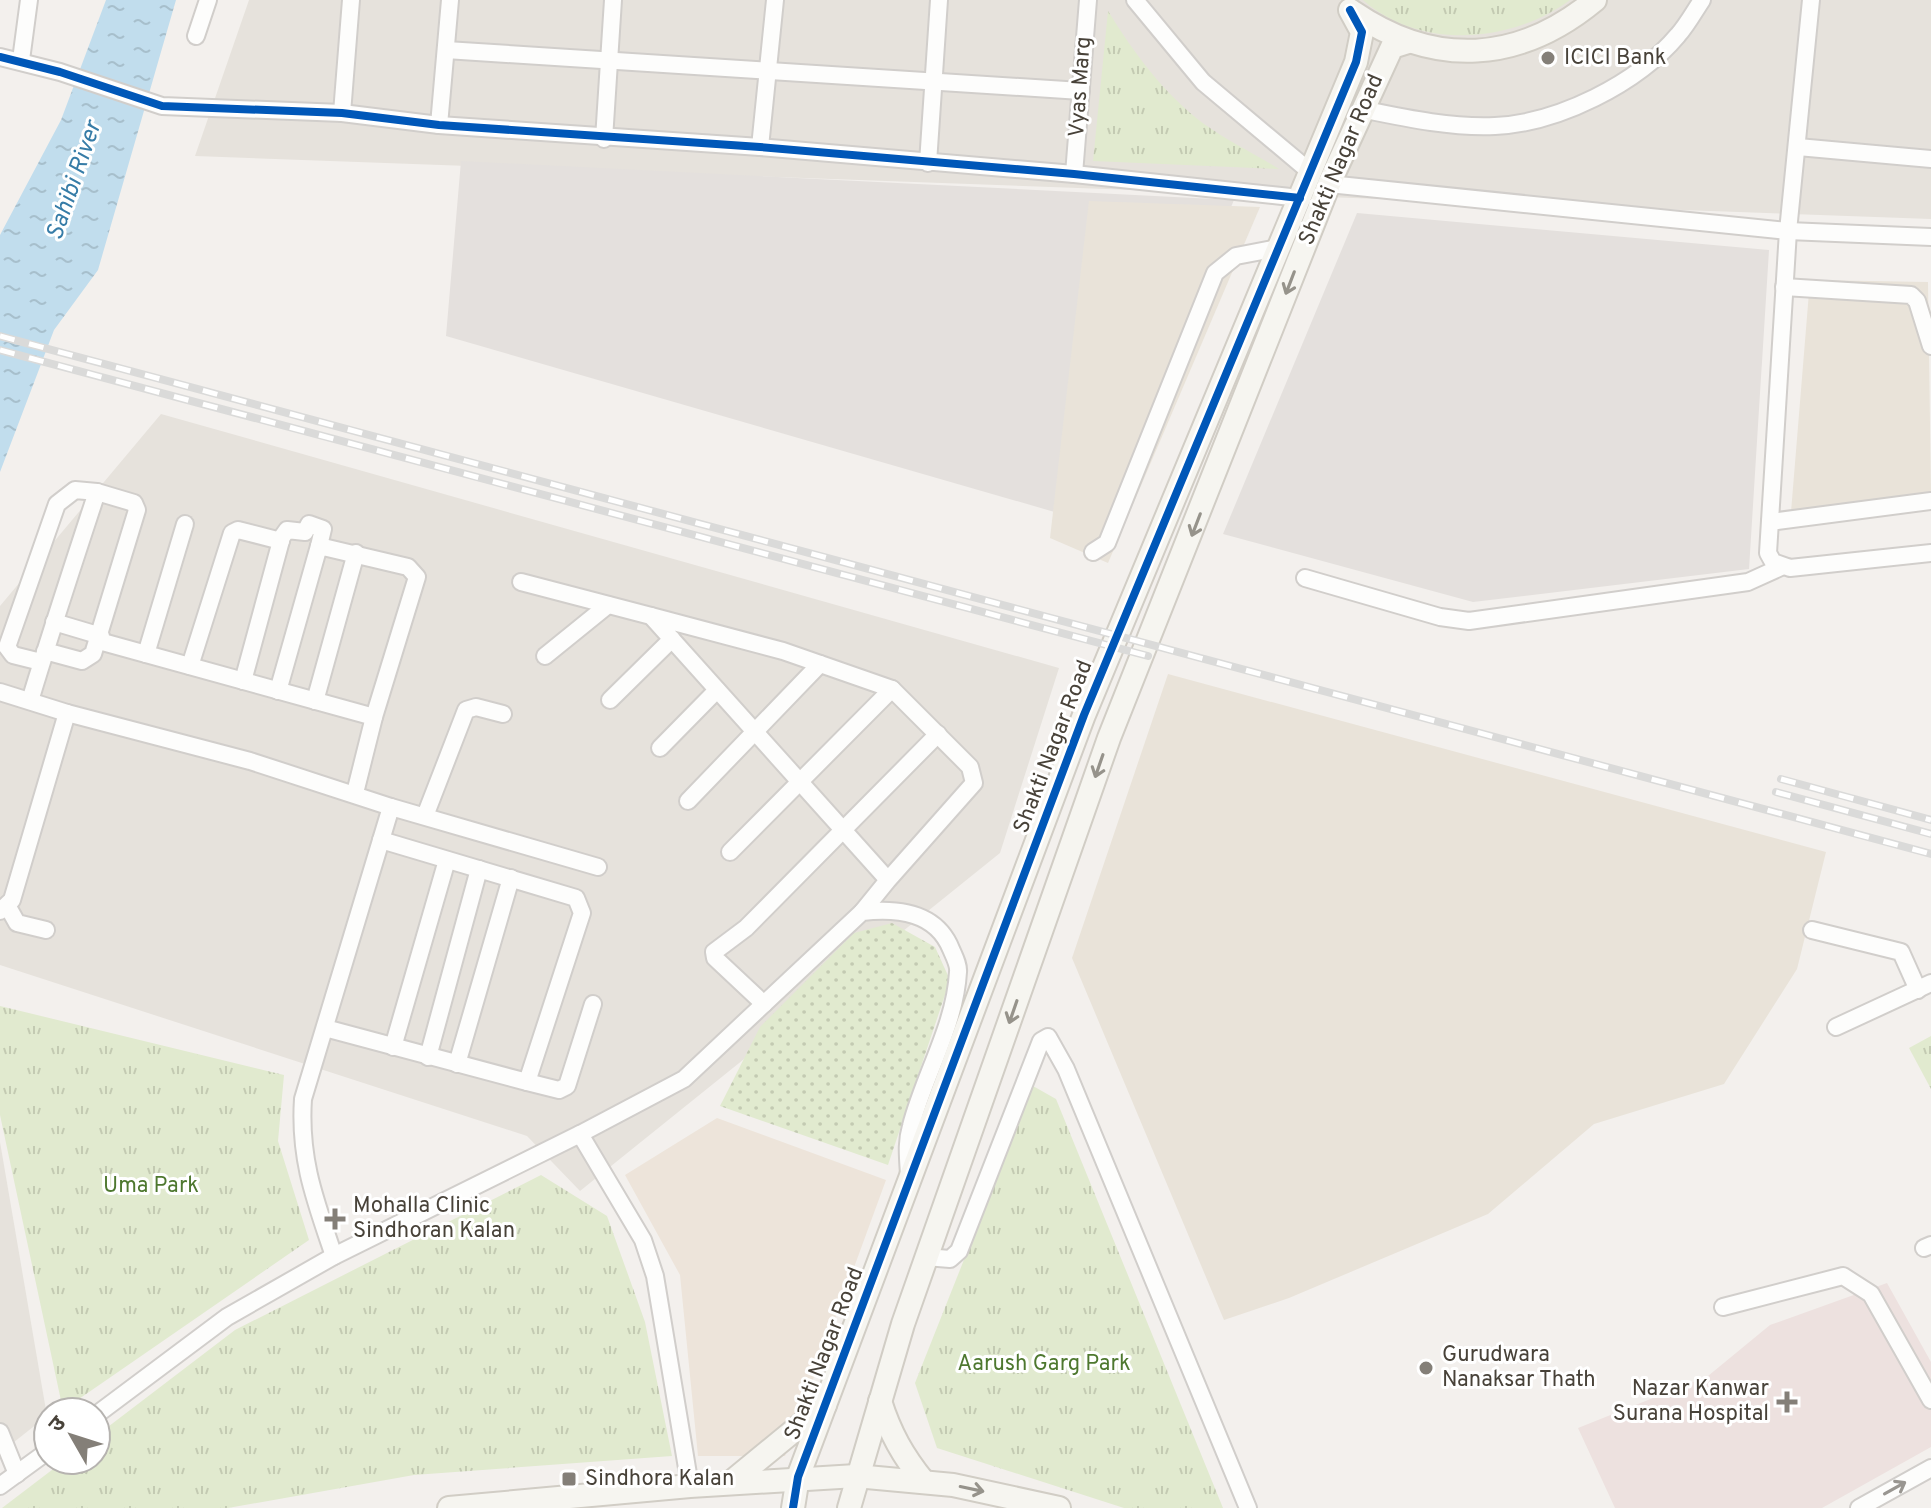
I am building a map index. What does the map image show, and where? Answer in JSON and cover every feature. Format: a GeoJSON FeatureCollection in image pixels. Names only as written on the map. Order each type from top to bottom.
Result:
{"type":"FeatureCollection","features":[{"type":"Feature","properties":{"kind":"street"},"geometry":{"type":"LineString","coordinates":[[21,60],[29,0]]}},
{"type":"Feature","properties":{"kind":"street"},"geometry":{"type":"LineString","coordinates":[[196,36],[208,0]]}},
{"type":"Feature","properties":{"kind":"street"},"geometry":{"type":"LineString","coordinates":[[342,113],[351,0]]}},
{"type":"Feature","properties":{"kind":"street"},"geometry":{"type":"LineString","coordinates":[[439,125],[450,0]]}},
{"type":"Feature","properties":{"kind":"street"},"geometry":{"type":"LineString","coordinates":[[604,139],[613,0]]}},
{"type":"Feature","properties":{"kind":"street"},"geometry":{"type":"LineString","coordinates":[[760,147],[775,0]]}},
{"type":"Feature","properties":{"kind":"street"},"geometry":{"type":"LineString","coordinates":[[928,163],[939,0]]}},
{"type":"Feature","properties":{"kind":"street","name":"Vyas Marg"},"geometry":{"type":"LineString","coordinates":[[1074,174],[1088,0]]}},
{"type":"Feature","properties":{"kind":"street"},"geometry":{"type":"LineString","coordinates":[[1135,0],[1203,82],[1308,170]]}},
{"type":"Feature","properties":{"kind":"street"},"geometry":{"type":"LineString","coordinates":[[1346,5],[1408,42],[1443,50],[1502,49],[1563,26],[1595,0]]}},
{"type":"Feature","properties":{"kind":"street"},"geometry":{"type":"LineString","coordinates":[[1361,109],[1419,121],[1496,126],[1554,116],[1594,99],[1636,71],[1677,37],[1702,0]]}},
{"type":"Feature","properties":{"kind":"street"},"geometry":{"type":"LineString","coordinates":[[1781,567],[1768,553],[1788,231],[1811,0]]}},
{"type":"Feature","properties":{"kind":"street","name":"Shakti Nagar Road"},"geometry":{"type":"LineString","coordinates":[[793,1508],[798,1477],[1084,715],[1300,198],[1308,170],[1356,62],[1362,32],[1346,5]]}},
{"type":"Feature","properties":{"kind":"street","name":"Shakti Nagar Road"},"geometry":{"type":"LineString","coordinates":[[849,1508],[856,1476],[926,1257],[1109,738],[1361,109],[1392,47],[1408,42]]}},
{"type":"Feature","properties":{"kind":"street"},"geometry":{"type":"LineString","coordinates":[[446,50],[770,68],[1081,91]]}},
{"type":"Feature","properties":{"kind":"street"},"geometry":{"type":"LineString","coordinates":[[0,57],[21,60],[162,106],[342,113],[604,139],[760,147],[1074,174],[1300,198]]}},
{"type":"Feature","properties":{"kind":"street"},"geometry":{"type":"LineString","coordinates":[[1798,147],[1931,159]]}},
{"type":"Feature","properties":{"kind":"street"},"geometry":{"type":"LineString","coordinates":[[1329,184],[1788,231],[1931,237]]}},
{"type":"Feature","properties":{"kind":"street"},"geometry":{"type":"LineString","coordinates":[[1093,552],[1107,543],[1215,273],[1236,256],[1278,248]]}},
{"type":"Feature","properties":{"kind":"street"},"geometry":{"type":"LineString","coordinates":[[1784,287],[1906,293],[1917,301],[1931,346]]}},
{"type":"Feature","properties":{"kind":"street"},"geometry":{"type":"LineString","coordinates":[[75,490],[97,492],[134,503],[137,510],[100,638],[87,660],[13,655],[7,647],[57,504],[75,490]]}},
{"type":"Feature","properties":{"kind":"street"},"geometry":{"type":"LineString","coordinates":[[30,701],[97,492]]}},
{"type":"Feature","properties":{"kind":"street"},"geometry":{"type":"LineString","coordinates":[[1770,522],[1931,501]]}},
{"type":"Feature","properties":{"kind":"street"},"geometry":{"type":"LineString","coordinates":[[146,654],[185,524]]}},
{"type":"Feature","properties":{"kind":"street"},"geometry":{"type":"LineString","coordinates":[[243,681],[281,541],[287,530],[305,532],[309,524],[323,529],[278,691]]}},
{"type":"Feature","properties":{"kind":"street"},"geometry":{"type":"LineString","coordinates":[[190,666],[232,533],[238,530],[281,541]]}},
{"type":"Feature","properties":{"kind":"street"},"geometry":{"type":"LineString","coordinates":[[319,546],[408,567],[417,577],[374,717],[355,793]]}},
{"type":"Feature","properties":{"kind":"street"},"geometry":{"type":"LineString","coordinates":[[315,701],[356,553]]}},
{"type":"Feature","properties":{"kind":"street"},"geometry":{"type":"LineString","coordinates":[[1305,578],[1440,617],[1469,621],[1748,582],[1781,567],[1931,553]]}},
{"type":"Feature","properties":{"kind":"street"},"geometry":{"type":"LineString","coordinates":[[112,1403],[227,1317],[334,1256],[684,1079],[862,912],[974,783],[970,767],[892,689],[820,664],[521,582]]}},
{"type":"Feature","properties":{"kind":"street"},"geometry":{"type":"LineString","coordinates":[[545,656],[608,605]]}},
{"type":"Feature","properties":{"kind":"street"},"geometry":{"type":"LineString","coordinates":[[651,616],[888,880]]}},
{"type":"Feature","properties":{"kind":"street"},"geometry":{"type":"LineString","coordinates":[[54,622],[146,654],[374,717]]}},
{"type":"Feature","properties":{"kind":"street"},"geometry":{"type":"LineString","coordinates":[[610,700],[672,639]]}},
{"type":"Feature","properties":{"kind":"street"},"geometry":{"type":"LineString","coordinates":[[688,801],[756,734],[820,664]]}},
{"type":"Feature","properties":{"kind":"street"},"geometry":{"type":"LineString","coordinates":[[730,852],[892,689]]}},
{"type":"Feature","properties":{"kind":"street"},"geometry":{"type":"LineString","coordinates":[[660,748],[717,690]]}},
{"type":"Feature","properties":{"kind":"street"},"geometry":{"type":"LineString","coordinates":[[0,692],[67,713],[250,761],[391,807],[598,867]]}},
{"type":"Feature","properties":{"kind":"street"},"geometry":{"type":"LineString","coordinates":[[425,816],[466,710],[476,707],[503,714]]}},
{"type":"Feature","properties":{"kind":"street"},"geometry":{"type":"LineString","coordinates":[[46,930],[17,923],[4,909],[67,713]]}},
{"type":"Feature","properties":{"kind":"street"},"geometry":{"type":"LineString","coordinates":[[764,1004],[715,958],[714,952],[746,928],[938,734]]}},
{"type":"Feature","properties":{"kind":"street"},"geometry":{"type":"LineString","coordinates":[[334,1256],[304,1166],[301,1133],[303,1099],[391,807]]}},
{"type":"Feature","properties":{"kind":"street"},"geometry":{"type":"LineString","coordinates":[[381,840],[576,898],[582,905],[527,1082]]}},
{"type":"Feature","properties":{"kind":"street"},"geometry":{"type":"LineString","coordinates":[[393,1047],[447,860]]}},
{"type":"Feature","properties":{"kind":"street"},"geometry":{"type":"LineString","coordinates":[[428,1057],[479,869]]}},
{"type":"Feature","properties":{"kind":"street"},"geometry":{"type":"LineString","coordinates":[[457,1064],[511,878]]}},
{"type":"Feature","properties":{"kind":"street"},"geometry":{"type":"LineString","coordinates":[[862,912],[884,910],[920,915],[936,925],[948,941],[959,969],[946,1025],[906,1146],[910,1180]]}},
{"type":"Feature","properties":{"kind":"street"},"geometry":{"type":"LineString","coordinates":[[1812,930],[1901,952],[1924,986],[1836,1027]]}},
{"type":"Feature","properties":{"kind":"street"},"geometry":{"type":"LineString","coordinates":[[325,1028],[559,1090],[567,1086],[593,1004]]}},
{"type":"Feature","properties":{"kind":"street"},"geometry":{"type":"LineString","coordinates":[[926,1257],[950,1259],[959,1251],[1041,1041],[1048,1037],[1066,1069],[1248,1508]]}},
{"type":"Feature","properties":{"kind":"street"},"geometry":{"type":"LineString","coordinates":[[580,1134],[643,1240],[655,1276],[690,1486]]}},
{"type":"Feature","properties":{"kind":"street"},"geometry":{"type":"LineString","coordinates":[[1723,1307],[1843,1276],[1871,1294],[1931,1400]]}},
{"type":"Feature","properties":{"kind":"street"},"geometry":{"type":"LineString","coordinates":[[880,1401],[891,1434],[904,1458],[924,1482]]}},
{"type":"Feature","properties":{"kind":"street"},"geometry":{"type":"LineString","coordinates":[[730,1483],[826,1405]]}},
{"type":"Feature","properties":{"kind":"street"},"geometry":{"type":"LineString","coordinates":[[0,1432],[17,1474]]}},
{"type":"Feature","properties":{"kind":"street"},"geometry":{"type":"LineString","coordinates":[[0,1486],[32,1463]]}},
{"type":"Feature","properties":{"kind":"street"},"geometry":{"type":"LineString","coordinates":[[1859,1508],[1931,1468]]}},
{"type":"Feature","properties":{"kind":"street"},"geometry":{"type":"LineString","coordinates":[[449,1508],[798,1477],[856,1476],[924,1482],[1059,1508]]}},
{"type":"Feature","properties":{"kind":"shaded area"},"geometry":{"type":"Polygon","coordinates":[[[249,0],[1931,0],[1931,219],[195,156],[249,0]]]}},
{"type":"Feature","properties":{"kind":"shaded area"},"geometry":{"type":"Polygon","coordinates":[[[461,161],[1234,200],[1096,524],[446,336],[461,161]]]}},
{"type":"Feature","properties":{"kind":"shaded area"},"geometry":{"type":"Polygon","coordinates":[[[1089,201],[1260,207],[1108,563],[1050,538],[1089,201]]]}},
{"type":"Feature","properties":{"kind":"shaded area"},"geometry":{"type":"Polygon","coordinates":[[[1357,213],[1769,250],[1749,569],[1473,602],[1223,534],[1357,213]]]}},
{"type":"Feature","properties":{"kind":"shaded area"},"geometry":{"type":"Polygon","coordinates":[[[1810,280],[1928,282],[1931,494],[1791,512],[1810,280]]]}},
{"type":"Feature","properties":{"kind":"shaded area"},"geometry":{"type":"Polygon","coordinates":[[[161,414],[1059,668],[1000,853],[580,1191],[527,1136],[0,965],[0,606],[161,414]]]}},
{"type":"Feature","properties":{"kind":"shaded area"},"geometry":{"type":"Polygon","coordinates":[[[1168,674],[1826,852],[1797,969],[1724,1084],[1594,1124],[1488,1214],[1289,1298],[1224,1320],[1072,958],[1168,674]]]}},
{"type":"Feature","properties":{"kind":"shaded area"},"geometry":{"type":"Polygon","coordinates":[[[717,1118],[886,1180],[785,1456],[698,1456],[680,1275],[625,1175],[717,1118]]]}},
{"type":"Feature","properties":{"kind":"shaded area"},"geometry":{"type":"Polygon","coordinates":[[[0,1142],[44,1396],[32,1396],[32,1428],[0,1453],[0,1142]]]}},
{"type":"Feature","properties":{"kind":"shaded area","name":"Nazar Kanwar Surana Hospital"},"geometry":{"type":"Polygon","coordinates":[[[1887,1283],[1931,1362],[1931,1447],[1822,1508],[1615,1508],[1578,1428],[1708,1376],[1770,1325],[1887,1283]]]}},
{"type":"Feature","properties":{"kind":"green space"},"geometry":{"type":"Polygon","coordinates":[[[1363,0],[1570,0],[1521,25],[1466,35],[1438,34],[1411,28],[1363,0]]]}},
{"type":"Feature","properties":{"kind":"green space"},"geometry":{"type":"Polygon","coordinates":[[[1108,11],[1128,42],[1176,100],[1213,130],[1279,169],[1093,161],[1108,11]]]}},
{"type":"Feature","properties":{"kind":"green space"},"geometry":{"type":"Polygon","coordinates":[[[892,923],[935,947],[950,980],[888,1165],[720,1106],[760,1027],[854,933],[892,923]]]}},
{"type":"Feature","properties":{"kind":"green space","name":"Uma Park"},"geometry":{"type":"Polygon","coordinates":[[[0,1006],[284,1075],[278,1141],[309,1240],[83,1396],[60,1396],[0,1115],[0,1006]]]}},
{"type":"Feature","properties":{"kind":"green space"},"geometry":{"type":"Polygon","coordinates":[[[1931,1036],[1931,1089],[1909,1048],[1931,1036]]]}},
{"type":"Feature","properties":{"kind":"green space","name":"Aarush Garg Park"},"geometry":{"type":"Polygon","coordinates":[[[1033,1086],[1056,1099],[1223,1508],[1124,1508],[937,1448],[915,1383],[1033,1086]]]}},
{"type":"Feature","properties":{"kind":"green space"},"geometry":{"type":"Polygon","coordinates":[[[541,1175],[607,1216],[645,1322],[672,1456],[414,1475],[228,1508],[2,1508],[44,1476],[112,1476],[112,1424],[235,1330],[541,1175]]]}},
{"type":"Feature","properties":{"kind":"water","name":"Sahibi River"},"geometry":{"type":"Polygon","coordinates":[[[106,0],[176,0],[98,270],[54,330],[0,472],[0,235],[61,120],[106,0]]]}},
{"type":"Feature","properties":{"kind":"railway"},"geometry":{"type":"LineString","coordinates":[[0,336],[1931,854]]}},
{"type":"Feature","properties":{"kind":"railway"},"geometry":{"type":"LineString","coordinates":[[0,350],[1148,656]]}},
{"type":"Feature","properties":{"kind":"railway"},"geometry":{"type":"LineString","coordinates":[[1781,779],[1931,820]]}},
{"type":"Feature","properties":{"kind":"railway"},"geometry":{"type":"LineString","coordinates":[[1776,792],[1931,834]]}},
{"type":"Feature","properties":{"kind":"cycle path"},"geometry":{"type":"LineString","coordinates":[[793,1508],[798,1477],[1084,715],[1356,62],[1362,32],[1350,10]]}},
{"type":"Feature","properties":{"kind":"cycle path"},"geometry":{"type":"LineString","coordinates":[[0,57],[60,72],[162,106],[342,113],[439,125],[760,147],[1074,174],[1300,198]]}},
{"type":"Feature","properties":{"kind":"place","name":"ICICI Bank"},"geometry":{"type":"Point","coordinates":[1548,58]}},
{"type":"Feature","properties":{"kind":"place","name":"Mohalla Clinic Sindhoran Kalan"},"geometry":{"type":"Point","coordinates":[335,1219]}},
{"type":"Feature","properties":{"kind":"place","name":"Gurudwara Nanaksar Thath"},"geometry":{"type":"Point","coordinates":[1426,1368]}},
{"type":"Feature","properties":{"kind":"place","name":"Nazar Kanwar Surana Hospital"},"geometry":{"type":"Point","coordinates":[1787,1402]}},
{"type":"Feature","properties":{"kind":"place","name":"Sindhora Kalan"},"geometry":{"type":"Point","coordinates":[569,1479]}}]}
